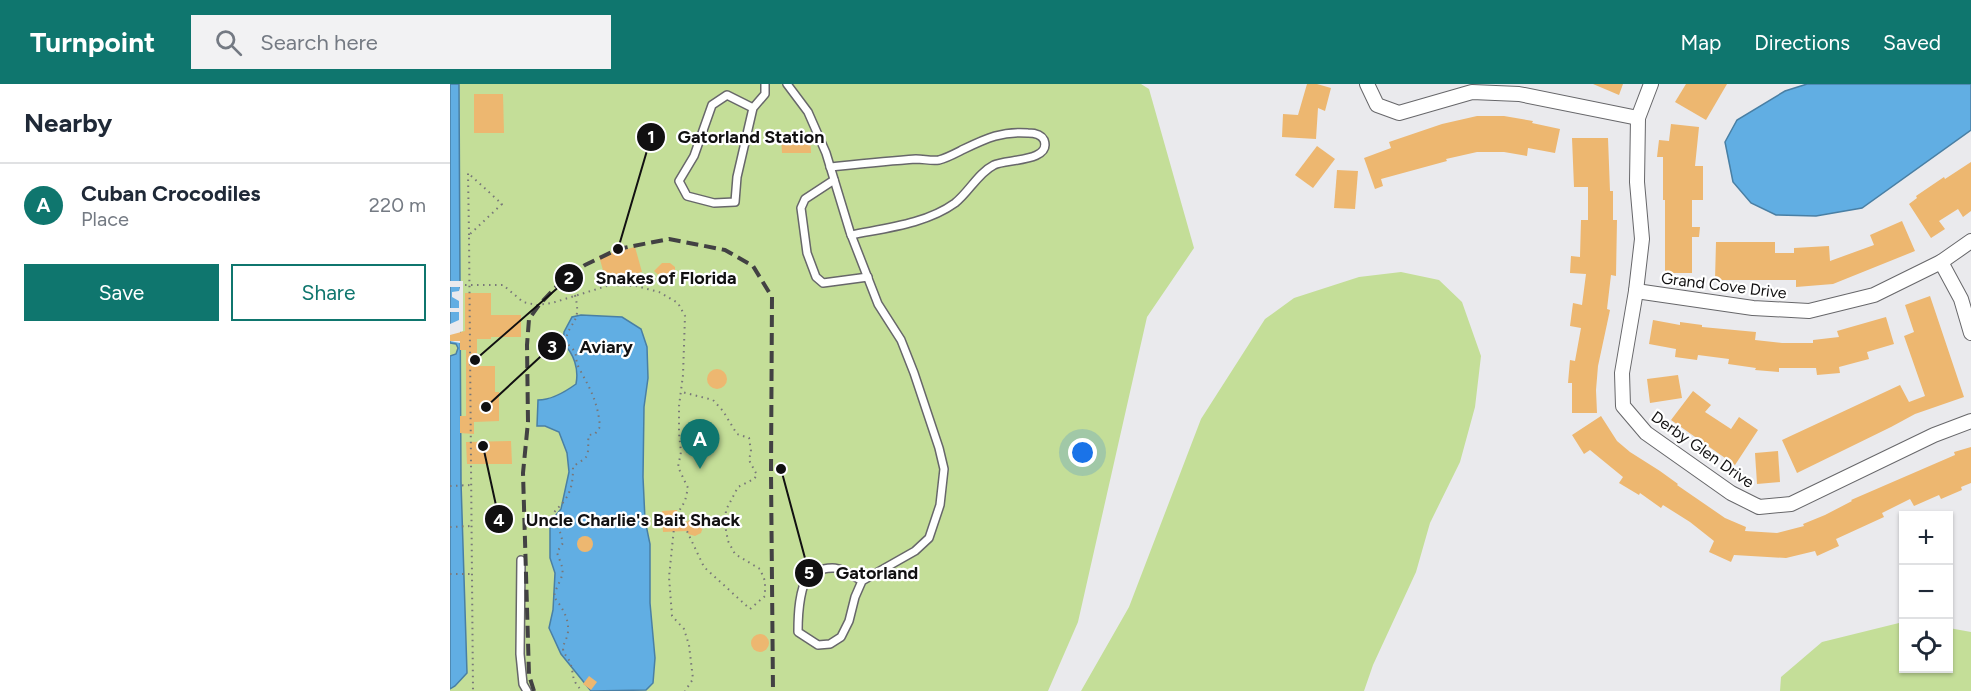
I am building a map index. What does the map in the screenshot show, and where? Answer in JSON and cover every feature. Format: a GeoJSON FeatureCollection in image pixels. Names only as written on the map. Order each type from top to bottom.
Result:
{"type":"FeatureCollection","features":[{"type":"Feature","properties":{"kind":"street"},"geometry":{"type":"LineString","coordinates":[[1367,84],[1377,105],[1399,113],[1472,92],[1519,94],[1638,118]]}},
{"type":"Feature","properties":{"kind":"street","name":"Derby Glen Drive"},"geometry":{"type":"LineString","coordinates":[[1651,84],[1638,118],[1637,182],[1642,239],[1622,373],[1623,406],[1646,433],[1731,493],[1759,507],[1791,504],[1934,435],[1971,421]]}},
{"type":"Feature","properties":{"kind":"street","name":"Grand Cove Drive"},"geometry":{"type":"LineString","coordinates":[[1636,291],[1753,308],[1809,311],[1874,295],[1941,262],[1971,241]]}},
{"type":"Feature","properties":{"kind":"street"},"geometry":{"type":"LineString","coordinates":[[1941,262],[1961,299],[1971,333]]}},
{"type":"Feature","properties":{"kind":"lane"},"geometry":{"type":"LineString","coordinates":[[753,108],[727,95],[712,105],[694,156],[680,181],[687,196],[714,203],[735,202],[737,177],[753,108],[765,94],[765,84]]}},
{"type":"Feature","properties":{"kind":"lane"},"geometry":{"type":"LineString","coordinates":[[787,84],[808,112],[830,167],[851,235],[878,304],[901,340],[939,448],[944,469],[940,505],[929,538],[915,552],[862,581],[849,621],[841,636],[830,644],[818,645],[798,632],[803,583],[809,573],[828,567],[841,568],[862,581]]}},
{"type":"Feature","properties":{"kind":"lane"},"geometry":{"type":"LineString","coordinates":[[830,167],[919,159],[940,160],[996,135],[1006,133],[1032,133],[1039,134],[1043,138],[1044,147],[1040,154],[1032,158],[1000,162],[991,166],[954,203],[940,212],[902,224],[851,235]]}},
{"type":"Feature","properties":{"kind":"lane"},"geometry":{"type":"LineString","coordinates":[[834,180],[805,199],[801,208],[807,253],[816,277],[823,284],[868,277]]}},
{"type":"Feature","properties":{"kind":"lane"},"geometry":{"type":"LineString","coordinates":[[520,560],[519,654],[527,691]]}},
{"type":"Feature","properties":{"kind":"path"},"geometry":{"type":"LineString","coordinates":[[469,235],[502,204],[468,173],[467,285],[473,691]]}},
{"type":"Feature","properties":{"kind":"path"},"geometry":{"type":"LineString","coordinates":[[467,285],[502,285],[524,302],[537,305],[552,303],[610,285],[636,286],[659,291],[678,303],[685,316],[682,392],[679,406],[681,452],[678,467],[688,488],[685,501],[675,518],[669,577],[672,616],[684,629],[689,645],[693,679],[684,691]]}},
{"type":"Feature","properties":{"kind":"path"},"geometry":{"type":"LineString","coordinates":[[575,295],[578,316],[567,335],[566,342],[577,354],[579,369],[594,394],[600,427],[595,434],[587,437],[586,458],[573,467],[572,487],[552,517],[563,543],[557,552],[562,574],[554,597],[567,619],[568,632],[563,647],[564,653],[569,659],[573,681],[582,691]]}},
{"type":"Feature","properties":{"kind":"path"},"geometry":{"type":"LineString","coordinates":[[675,518],[686,529],[704,567],[750,609],[765,596],[765,581],[760,569],[735,554],[728,540],[725,525],[726,510],[738,487],[758,475],[749,460],[749,438],[737,434],[723,411],[713,400],[682,392]]}},
{"type":"Feature","properties":{"kind":"path"},"geometry":{"type":"LineString","coordinates":[[450,486],[471,485]]}},
{"type":"Feature","properties":{"kind":"path"},"geometry":{"type":"LineString","coordinates":[[450,527],[471,526]]}},
{"type":"Feature","properties":{"kind":"path"},"geometry":{"type":"LineString","coordinates":[[450,574],[472,574]]}},
{"type":"Feature","properties":{"kind":"green space"},"geometry":{"type":"Polygon","coordinates":[[[450,84],[1141,84],[1149,89],[1194,248],[1147,317],[1078,622],[1048,691],[450,691],[450,84]]]}},
{"type":"Feature","properties":{"kind":"green space"},"geometry":{"type":"Polygon","coordinates":[[[1401,272],[1439,280],[1462,302],[1481,356],[1475,407],[1460,462],[1430,523],[1416,572],[1373,665],[1364,691],[1081,691],[1129,607],[1201,419],[1265,319],[1294,298],[1359,277],[1401,272]]]}},
{"type":"Feature","properties":{"kind":"green space"},"geometry":{"type":"Polygon","coordinates":[[[1899,623],[1899,673],[1953,673],[1953,629],[1971,632],[1971,691],[1780,691],[1781,677],[1822,642],[1899,623]]]}},
{"type":"Feature","properties":{"kind":"water"},"geometry":{"type":"Polygon","coordinates":[[[450,84],[459,84],[461,482],[467,673],[450,689],[450,356],[456,354],[458,348],[456,344],[450,343],[450,84]]]}},
{"type":"Feature","properties":{"kind":"water"},"geometry":{"type":"Polygon","coordinates":[[[1807,84],[1971,84],[1971,130],[1862,208],[1816,216],[1776,215],[1751,203],[1733,182],[1725,142],[1737,120],[1785,91],[1807,84]]]}},
{"type":"Feature","properties":{"kind":"water"},"geometry":{"type":"Polygon","coordinates":[[[581,315],[622,317],[641,329],[647,347],[648,378],[644,407],[643,477],[645,520],[650,544],[650,603],[655,658],[653,683],[646,690],[591,691],[561,654],[549,628],[553,610],[555,573],[550,558],[550,522],[561,509],[569,472],[567,453],[559,432],[545,426],[537,426],[538,400],[563,393],[576,384],[575,362],[563,343],[564,332],[572,317],[581,315]]]}},
{"type":"Feature","properties":{"kind":"pier"},"geometry":{"type":"Polygon","coordinates":[[[450,281],[463,281],[463,331],[460,332],[460,343],[450,341],[450,324],[459,320],[459,312],[450,312],[450,308],[459,308],[459,301],[452,297],[452,292],[459,291],[460,287],[450,287],[450,281]]]}},
{"type":"Feature","properties":{"kind":"building"},"geometry":{"type":"Polygon","coordinates":[[[1307,84],[1331,88],[1325,111],[1318,108],[1316,139],[1282,137],[1283,114],[1298,115],[1307,84]]]}},
{"type":"Feature","properties":{"kind":"building"},"geometry":{"type":"Polygon","coordinates":[[[1593,84],[1623,84],[1619,95],[1593,84]]]}},
{"type":"Feature","properties":{"kind":"building"},"geometry":{"type":"Polygon","coordinates":[[[1686,84],[1727,84],[1706,120],[1675,102],[1686,84]]]}},
{"type":"Feature","properties":{"kind":"building"},"geometry":{"type":"Polygon","coordinates":[[[474,94],[503,94],[504,133],[474,133],[474,94]]]}},
{"type":"Feature","properties":{"kind":"building"},"geometry":{"type":"Polygon","coordinates":[[[1477,116],[1504,116],[1560,129],[1555,153],[1528,148],[1527,156],[1504,152],[1477,152],[1381,179],[1383,186],[1375,189],[1364,158],[1391,148],[1389,142],[1442,124],[1477,116]]]}},
{"type":"Feature","properties":{"kind":"building"},"geometry":{"type":"Polygon","coordinates":[[[1671,124],[1699,127],[1695,166],[1703,166],[1703,200],[1692,200],[1692,227],[1700,227],[1699,237],[1692,237],[1692,273],[1665,273],[1663,157],[1657,157],[1659,140],[1669,141],[1671,124]]]}},
{"type":"Feature","properties":{"kind":"building"},"geometry":{"type":"Polygon","coordinates":[[[810,133],[811,153],[782,153],[781,134],[810,133]]]}},
{"type":"Feature","properties":{"kind":"building"},"geometry":{"type":"Polygon","coordinates":[[[1572,138],[1608,138],[1613,220],[1617,220],[1616,276],[1611,275],[1607,309],[1610,310],[1598,366],[1597,413],[1572,413],[1572,383],[1568,383],[1570,360],[1575,361],[1581,328],[1570,326],[1573,303],[1582,305],[1586,274],[1570,273],[1571,256],[1580,257],[1581,220],[1588,220],[1588,187],[1574,187],[1572,138]]]}},
{"type":"Feature","properties":{"kind":"building"},"geometry":{"type":"Polygon","coordinates":[[[1317,146],[1335,159],[1313,188],[1295,175],[1317,146]]]}},
{"type":"Feature","properties":{"kind":"building"},"geometry":{"type":"Polygon","coordinates":[[[1971,162],[1971,211],[1963,217],[1958,209],[1939,221],[1945,229],[1931,238],[1909,204],[1917,198],[1916,196],[1944,177],[1945,179],[1971,162]]]}},
{"type":"Feature","properties":{"kind":"building"},"geometry":{"type":"Polygon","coordinates":[[[1337,170],[1358,171],[1355,209],[1334,208],[1337,170]]]}},
{"type":"Feature","properties":{"kind":"building"},"geometry":{"type":"Polygon","coordinates":[[[1902,221],[1915,251],[1833,284],[1796,287],[1796,280],[1715,280],[1716,242],[1775,242],[1775,253],[1794,253],[1794,248],[1829,246],[1830,261],[1874,245],[1870,235],[1902,221]]]}},
{"type":"Feature","properties":{"kind":"building"},"geometry":{"type":"Polygon","coordinates":[[[635,247],[642,272],[606,281],[599,256],[635,247]]]}},
{"type":"Feature","properties":{"kind":"building"},"geometry":{"type":"Polygon","coordinates":[[[662,263],[670,263],[675,267],[675,274],[670,279],[663,279],[654,271],[662,263]]]}},
{"type":"Feature","properties":{"kind":"building"},"geometry":{"type":"Polygon","coordinates":[[[465,293],[491,293],[491,315],[521,315],[521,337],[477,339],[477,366],[495,366],[495,392],[499,392],[499,421],[474,422],[474,434],[460,433],[460,416],[466,416],[466,350],[460,350],[460,341],[450,341],[450,335],[465,331],[465,293]]]}},
{"type":"Feature","properties":{"kind":"building"},"geometry":{"type":"Polygon","coordinates":[[[1930,296],[1964,397],[1915,414],[1797,473],[1782,440],[1900,385],[1909,402],[1925,396],[1904,336],[1914,332],[1905,305],[1930,296]]]}},
{"type":"Feature","properties":{"kind":"building"},"geometry":{"type":"Polygon","coordinates":[[[1886,317],[1894,344],[1867,352],[1869,359],[1839,367],[1840,373],[1817,375],[1816,368],[1779,368],[1779,372],[1755,370],[1756,368],[1728,364],[1729,359],[1698,355],[1697,360],[1675,357],[1676,349],[1649,344],[1653,320],[1680,325],[1680,322],[1702,325],[1702,327],[1756,332],[1755,340],[1813,343],[1813,340],[1839,337],[1837,331],[1886,317]]]}},
{"type":"Feature","properties":{"kind":"building"},"geometry":{"type":"Polygon","coordinates":[[[717,369],[724,372],[727,379],[724,386],[717,389],[710,386],[707,379],[710,372],[717,369]]]}},
{"type":"Feature","properties":{"kind":"building"},"geometry":{"type":"Polygon","coordinates":[[[1678,375],[1682,398],[1650,403],[1647,379],[1678,375]]]}},
{"type":"Feature","properties":{"kind":"building"},"geometry":{"type":"Polygon","coordinates":[[[1693,391],[1711,405],[1705,412],[1731,429],[1739,417],[1758,430],[1735,465],[1671,420],[1693,391]]]}},
{"type":"Feature","properties":{"kind":"building"},"geometry":{"type":"Polygon","coordinates":[[[1601,416],[1617,441],[1630,452],[1725,518],[1746,527],[1745,531],[1777,533],[1804,526],[1803,524],[1851,500],[1955,455],[1954,452],[1971,447],[1971,483],[1961,487],[1962,490],[1941,499],[1939,495],[1914,506],[1910,499],[1882,513],[1884,517],[1836,539],[1839,546],[1817,556],[1815,551],[1786,558],[1734,555],[1731,562],[1709,552],[1714,541],[1690,522],[1663,505],[1661,508],[1640,493],[1639,495],[1619,483],[1623,477],[1590,450],[1584,454],[1572,435],[1601,416]]]}},
{"type":"Feature","properties":{"kind":"building"},"geometry":{"type":"Polygon","coordinates":[[[511,441],[512,464],[467,464],[466,442],[511,441]]]}},
{"type":"Feature","properties":{"kind":"building"},"geometry":{"type":"Polygon","coordinates":[[[1778,451],[1780,482],[1757,484],[1755,453],[1778,451]]]}},
{"type":"Feature","properties":{"kind":"building"},"geometry":{"type":"Polygon","coordinates":[[[677,510],[678,526],[694,518],[700,521],[703,527],[701,533],[695,536],[688,534],[687,531],[663,532],[662,511],[677,510]]]}},
{"type":"Feature","properties":{"kind":"building"},"geometry":{"type":"Polygon","coordinates":[[[582,536],[588,536],[593,544],[591,550],[582,552],[577,547],[577,541],[582,536]]]}},
{"type":"Feature","properties":{"kind":"building"},"geometry":{"type":"Polygon","coordinates":[[[760,634],[766,637],[769,643],[766,649],[760,652],[754,649],[751,643],[754,637],[760,634]]]}},
{"type":"Feature","properties":{"kind":"building"},"geometry":{"type":"Polygon","coordinates":[[[589,676],[597,682],[591,690],[583,684],[589,676]]]}},
{"type":"Feature","properties":{"kind":"railway"},"geometry":{"type":"LineString","coordinates":[[534,691],[529,675],[523,473],[528,422],[529,319],[558,285],[585,265],[618,249],[669,239],[725,250],[753,266],[772,297],[773,691]]}},
{"type":"Feature","properties":{"kind":"place","name":"Gatorland Station"},"geometry":{"type":"Point","coordinates":[618,249]}},
{"type":"Feature","properties":{"kind":"place","name":"Snakes of Florida"},"geometry":{"type":"Point","coordinates":[475,360]}},
{"type":"Feature","properties":{"kind":"place","name":"Aviary"},"geometry":{"type":"Point","coordinates":[486,407]}},
{"type":"Feature","properties":{"kind":"place","name":"Uncle Charlie's Bait Shack"},"geometry":{"type":"Point","coordinates":[483,446]}},
{"type":"Feature","properties":{"kind":"place","name":"Cuban Crocodiles"},"geometry":{"type":"Point","coordinates":[700,469]}},
{"type":"Feature","properties":{"kind":"place","name":"Gatorland"},"geometry":{"type":"Point","coordinates":[781,469]}}]}
